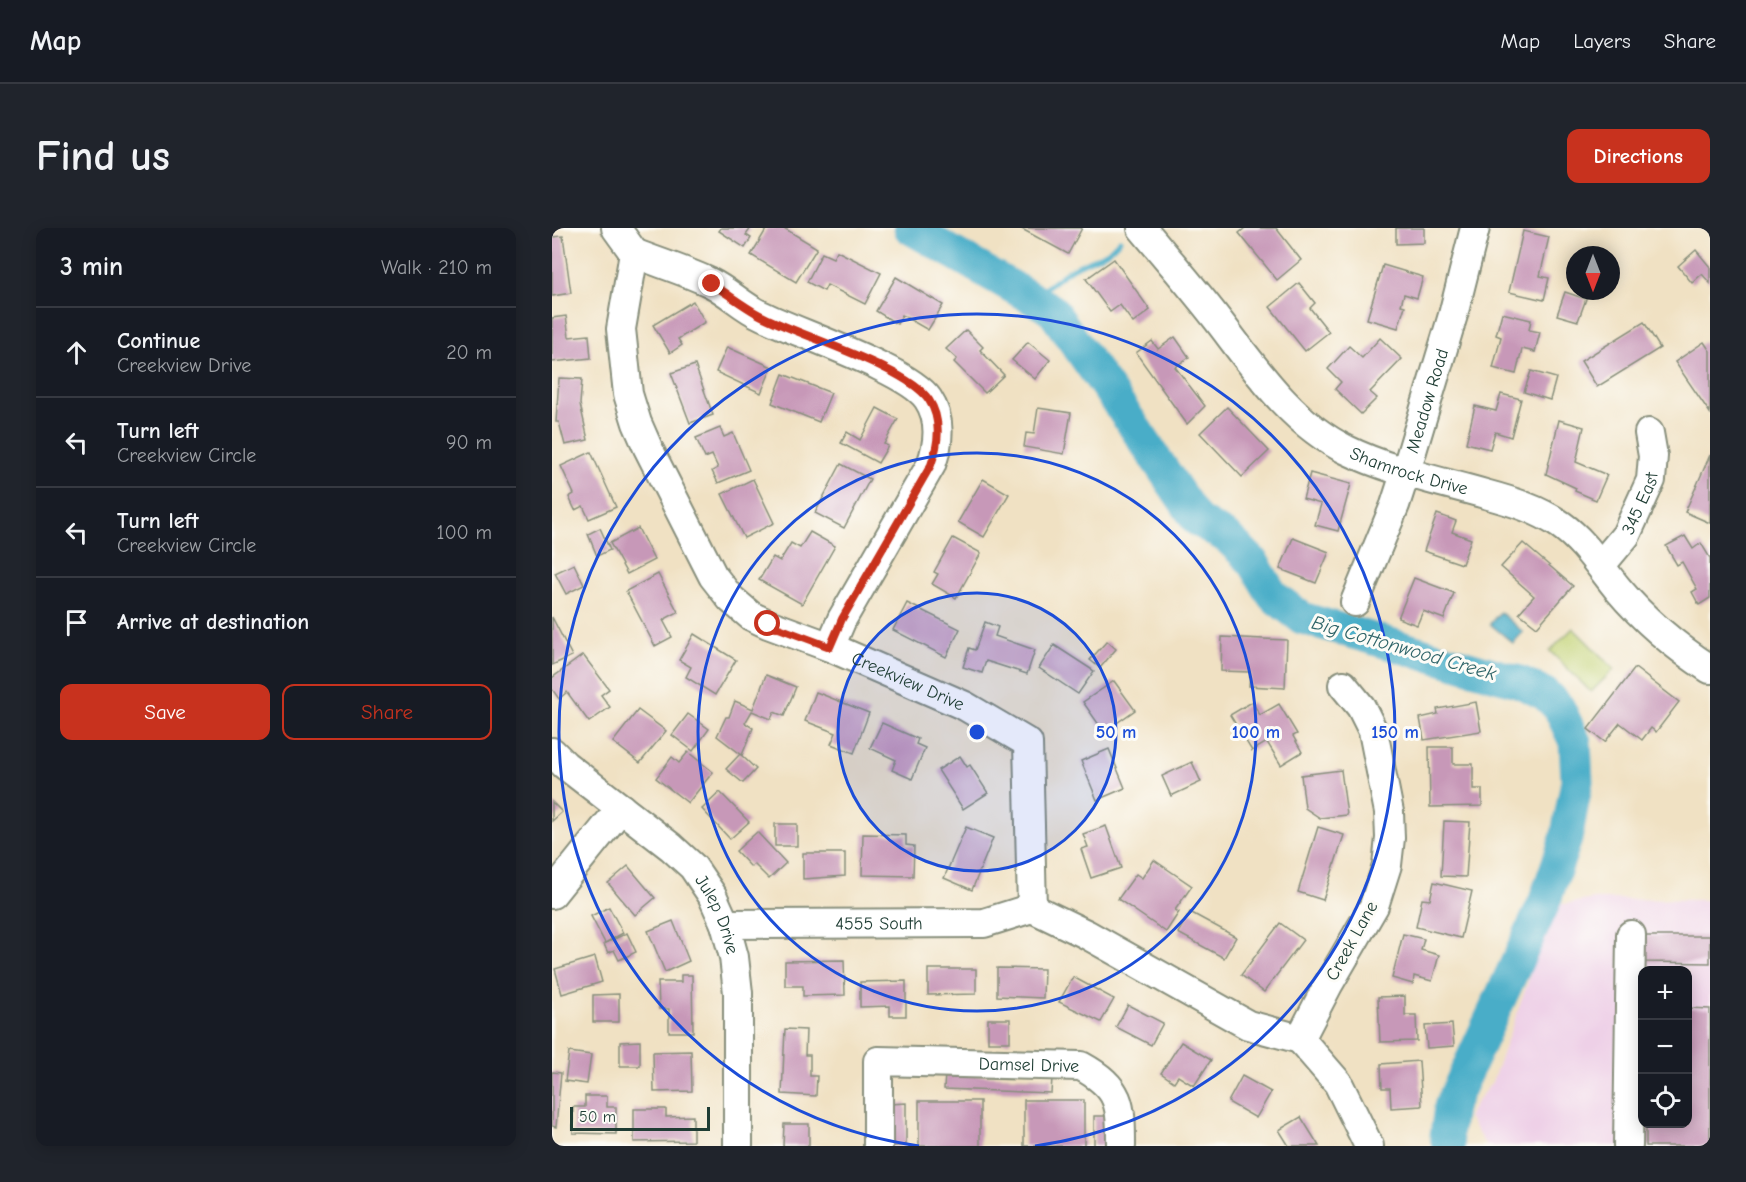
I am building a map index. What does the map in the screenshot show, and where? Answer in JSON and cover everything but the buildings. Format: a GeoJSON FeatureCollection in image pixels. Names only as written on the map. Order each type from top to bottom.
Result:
{"type":"FeatureCollection","features":[{"type":"Feature","properties":{"kind":"street"},"geometry":{"type":"LineString","coordinates":[[616,228],[634,253],[712,284],[759,315],[889,371],[920,389],[929,400],[936,418],[938,432],[938,447],[931,465],[842,619],[830,647]]}},
{"type":"Feature","properties":{"kind":"street","name":"Shamrock Drive"},"geometry":{"type":"LineString","coordinates":[[1142,228],[1266,382],[1310,426],[1347,450],[1406,471],[1521,504],[1559,524],[1580,540],[1618,589],[1651,623],[1686,653],[1710,669]]}},
{"type":"Feature","properties":{"kind":"street","name":"Meadow Road"},"geometry":{"type":"LineString","coordinates":[[1355,602],[1395,505],[1406,471],[1456,304],[1475,228]]}},
{"type":"Feature","properties":{"kind":"street","name":"Creekview Drive"},"geometry":{"type":"LineString","coordinates":[[634,253],[621,329],[628,394],[648,448],[713,576],[731,599],[751,616],[830,647],[965,706],[1028,742],[1032,908]]}},
{"type":"Feature","properties":{"kind":"street","name":"345 East"},"geometry":{"type":"LineString","coordinates":[[1601,565],[1626,535],[1651,480],[1653,456],[1649,433]]}},
{"type":"Feature","properties":{"kind":"street","name":"Creek Lane"},"geometry":{"type":"LineString","coordinates":[[1300,1039],[1374,906],[1387,866],[1390,838],[1389,812],[1373,731],[1361,707],[1343,685]]}},
{"type":"Feature","properties":{"kind":"street","name":"Julep Drive"},"geometry":{"type":"LineString","coordinates":[[552,752],[565,765],[693,867],[712,895],[725,924],[734,957],[738,993],[738,1146]]}},
{"type":"Feature","properties":{"kind":"street"},"geometry":{"type":"LineString","coordinates":[[552,894],[621,808]]}},
{"type":"Feature","properties":{"kind":"street"},"geometry":{"type":"LineString","coordinates":[[1032,908],[1086,934],[1248,1025],[1300,1039],[1338,1083],[1369,1146]]}},
{"type":"Feature","properties":{"kind":"street","name":"4555 South"},"geometry":{"type":"LineString","coordinates":[[725,924],[984,923],[1032,908]]}},
{"type":"Feature","properties":{"kind":"street"},"geometry":{"type":"LineString","coordinates":[[1628,1146],[1631,935]]}},
{"type":"Feature","properties":{"kind":"street","name":"Damsel Drive"},"geometry":{"type":"LineString","coordinates":[[878,1146],[878,1061],[1082,1066],[1117,1095],[1121,1110],[1121,1146]]}},
{"type":"Feature","properties":{"kind":"shaded area"},"geometry":{"type":"Polygon","coordinates":[[[1595,899],[1710,900],[1710,1146],[1486,1146],[1468,1117],[1474,1105],[1492,1082],[1527,985],[1544,922],[1545,907],[1595,899]]]}},
{"type":"Feature","properties":{"kind":"green space"},"geometry":{"type":"Polygon","coordinates":[[[1573,628],[1614,669],[1591,692],[1550,651],[1573,628]]]}},
{"type":"Feature","properties":{"kind":"water"},"geometry":{"type":"Polygon","coordinates":[[[1500,612],[1523,632],[1513,643],[1490,624],[1500,612]]]}},
{"type":"Feature","properties":{"kind":"waterway","name":"Big Cottonwood Creek"},"geometry":{"type":"LineString","coordinates":[[910,228],[1052,310],[1197,520],[1228,538],[1253,562],[1273,596],[1302,618],[1520,682],[1545,694],[1559,708],[1575,742],[1577,781],[1566,839],[1544,903],[1450,1107],[1446,1136],[1448,1146]]}},
{"type":"Feature","properties":{"kind":"waterway"},"geometry":{"type":"LineString","coordinates":[[1036,300],[1044,289],[1071,269],[1108,252],[1120,240]]}},
{"type":"Feature","properties":{"kind":"route"},"geometry":{"type":"LineString","coordinates":[[712,284],[759,315],[889,371],[920,389],[929,400],[936,418],[938,447],[931,465],[842,619],[830,647],[768,624]]}}]}
